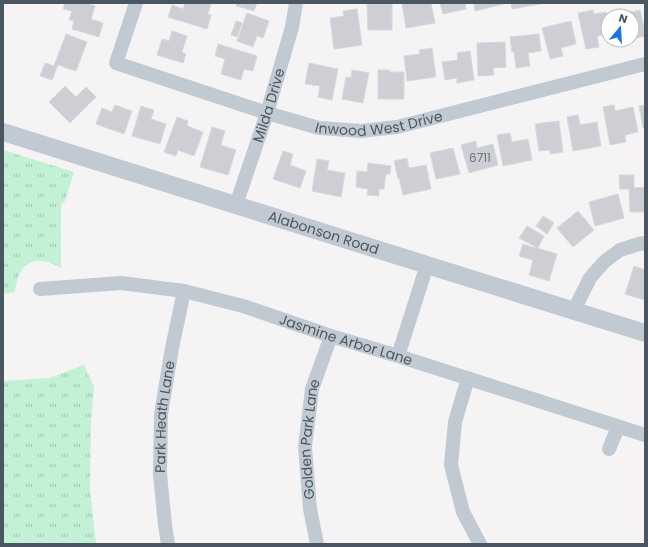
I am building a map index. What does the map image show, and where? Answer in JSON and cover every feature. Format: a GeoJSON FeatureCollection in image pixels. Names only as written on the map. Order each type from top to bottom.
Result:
{"type":"FeatureCollection","features":[{"type":"Feature","properties":{"kind":"street","name":"Inwood West Drive"},"geometry":{"type":"LineString","coordinates":[[136,3],[116,64],[319,128],[362,131],[398,127],[645,64]]}},
{"type":"Feature","properties":{"kind":"street","name":"Milda Drive"},"geometry":{"type":"LineString","coordinates":[[236,205],[267,112],[292,27],[296,3]]}},
{"type":"Feature","properties":{"kind":"street","name":"Alabonson Road"},"geometry":{"type":"LineString","coordinates":[[3,132],[427,266],[645,332]]}},
{"type":"Feature","properties":{"kind":"street"},"geometry":{"type":"LineString","coordinates":[[574,310],[590,278],[604,262],[620,250],[645,243]]}},
{"type":"Feature","properties":{"kind":"street"},"geometry":{"type":"LineString","coordinates":[[398,356],[427,266]]}},
{"type":"Feature","properties":{"kind":"street","name":"Jasmine Arbor Lane"},"geometry":{"type":"LineString","coordinates":[[40,289],[121,283],[184,291],[243,306],[331,336],[645,435]]}},
{"type":"Feature","properties":{"kind":"street","name":"Park Heath Lane"},"geometry":{"type":"LineString","coordinates":[[168,544],[160,474],[161,414],[172,348],[184,291]]}},
{"type":"Feature","properties":{"kind":"street","name":"Golden Park Lane"},"geometry":{"type":"LineString","coordinates":[[317,544],[310,509],[305,447],[312,389],[331,336]]}},
{"type":"Feature","properties":{"kind":"street"},"geometry":{"type":"LineString","coordinates":[[468,378],[455,422],[451,465],[463,512],[480,544]]}},
{"type":"Feature","properties":{"kind":"street"},"geometry":{"type":"LineString","coordinates":[[610,449],[618,427]]}},
{"type":"Feature","properties":{"kind":"green space"},"geometry":{"type":"Polygon","coordinates":[[[3,150],[74,172],[65,201],[61,205],[61,268],[52,263],[43,261],[29,263],[20,273],[15,292],[3,294],[3,150]]]}},
{"type":"Feature","properties":{"kind":"green space"},"geometry":{"type":"Polygon","coordinates":[[[84,365],[94,387],[91,421],[90,489],[96,544],[3,544],[3,381],[49,378],[84,365]]]}},
{"type":"Feature","properties":{"kind":"building"},"geometry":{"type":"Polygon","coordinates":[[[65,3],[86,3],[95,6],[91,19],[103,23],[99,37],[72,29],[74,21],[69,20],[72,11],[63,9],[65,3]]]}},
{"type":"Feature","properties":{"kind":"building"},"geometry":{"type":"Polygon","coordinates":[[[185,3],[211,3],[208,14],[211,15],[207,29],[168,17],[172,5],[183,9],[185,3]]]}},
{"type":"Feature","properties":{"kind":"building"},"geometry":{"type":"Polygon","coordinates":[[[237,3],[257,3],[254,11],[236,6],[237,3]]]}},
{"type":"Feature","properties":{"kind":"building"},"geometry":{"type":"Polygon","coordinates":[[[402,3],[431,3],[435,23],[406,28],[402,3]]]}},
{"type":"Feature","properties":{"kind":"building"},"geometry":{"type":"Polygon","coordinates":[[[440,3],[465,3],[466,9],[443,14],[440,3]]]}},
{"type":"Feature","properties":{"kind":"building"},"geometry":{"type":"Polygon","coordinates":[[[474,3],[504,3],[504,4],[475,11],[474,3]]]}},
{"type":"Feature","properties":{"kind":"building"},"geometry":{"type":"Polygon","coordinates":[[[511,3],[539,3],[540,4],[512,9],[511,3]]]}},
{"type":"Feature","properties":{"kind":"building"},"geometry":{"type":"Polygon","coordinates":[[[367,4],[392,4],[392,30],[368,30],[367,4]]]}},
{"type":"Feature","properties":{"kind":"building"},"geometry":{"type":"Polygon","coordinates":[[[357,9],[362,45],[334,49],[330,18],[344,16],[343,11],[357,9]]]}},
{"type":"Feature","properties":{"kind":"building"},"geometry":{"type":"Polygon","coordinates":[[[593,10],[594,14],[600,13],[600,35],[597,36],[599,47],[586,49],[578,13],[593,10]]]}},
{"type":"Feature","properties":{"kind":"building"},"geometry":{"type":"Polygon","coordinates":[[[640,10],[645,31],[645,36],[640,37],[640,10]]]}},
{"type":"Feature","properties":{"kind":"building"},"geometry":{"type":"Polygon","coordinates":[[[247,13],[269,21],[263,38],[257,36],[253,47],[237,41],[247,13]]]}},
{"type":"Feature","properties":{"kind":"building"},"geometry":{"type":"Polygon","coordinates":[[[236,21],[242,23],[237,37],[231,35],[236,21]]]}},
{"type":"Feature","properties":{"kind":"building"},"geometry":{"type":"Polygon","coordinates":[[[571,21],[576,44],[561,48],[563,56],[550,59],[542,28],[571,21]]]}},
{"type":"Feature","properties":{"kind":"building"},"geometry":{"type":"Polygon","coordinates":[[[172,31],[187,36],[182,52],[186,54],[183,63],[157,55],[162,39],[169,41],[172,31]]]}},
{"type":"Feature","properties":{"kind":"building"},"geometry":{"type":"Polygon","coordinates":[[[66,34],[87,42],[76,71],[58,65],[52,80],[40,76],[45,63],[54,66],[66,34]]]}},
{"type":"Feature","properties":{"kind":"building"},"geometry":{"type":"Polygon","coordinates":[[[539,34],[541,51],[528,53],[530,66],[516,68],[510,37],[539,34]]]}},
{"type":"Feature","properties":{"kind":"building"},"geometry":{"type":"Polygon","coordinates":[[[505,42],[506,67],[493,68],[494,75],[478,76],[477,43],[505,42]]]}},
{"type":"Feature","properties":{"kind":"building"},"geometry":{"type":"Polygon","coordinates":[[[218,44],[257,56],[253,71],[244,69],[241,80],[221,74],[225,59],[215,56],[218,44]]]}},
{"type":"Feature","properties":{"kind":"building"},"geometry":{"type":"Polygon","coordinates":[[[432,48],[436,77],[407,81],[404,56],[420,54],[419,50],[432,48]]]}},
{"type":"Feature","properties":{"kind":"building"},"geometry":{"type":"Polygon","coordinates":[[[470,51],[474,80],[457,83],[457,78],[445,80],[442,62],[458,60],[457,53],[470,51]]]}},
{"type":"Feature","properties":{"kind":"building"},"geometry":{"type":"Polygon","coordinates":[[[309,63],[338,69],[332,100],[318,97],[320,86],[305,84],[309,63]]]}},
{"type":"Feature","properties":{"kind":"building"},"geometry":{"type":"Polygon","coordinates":[[[352,70],[369,73],[363,103],[342,99],[346,77],[351,78],[352,70]]]}},
{"type":"Feature","properties":{"kind":"building"},"geometry":{"type":"Polygon","coordinates":[[[378,70],[404,72],[404,99],[378,99],[378,70]]]}},
{"type":"Feature","properties":{"kind":"building"},"geometry":{"type":"Polygon","coordinates":[[[65,86],[76,97],[86,87],[96,97],[70,123],[49,102],[65,86]]]}},
{"type":"Feature","properties":{"kind":"building"},"geometry":{"type":"Polygon","coordinates":[[[115,105],[132,111],[124,134],[96,124],[102,108],[112,112],[115,105]]]}},
{"type":"Feature","properties":{"kind":"building"},"geometry":{"type":"Polygon","coordinates":[[[614,105],[615,111],[633,107],[638,132],[625,135],[626,142],[610,145],[603,107],[614,105]]]}},
{"type":"Feature","properties":{"kind":"building"},"geometry":{"type":"Polygon","coordinates":[[[645,105],[645,128],[643,128],[639,106],[645,105]]]}},
{"type":"Feature","properties":{"kind":"building"},"geometry":{"type":"Polygon","coordinates":[[[141,106],[154,110],[151,119],[166,124],[160,144],[132,136],[141,106]]]}},
{"type":"Feature","properties":{"kind":"building"},"geometry":{"type":"Polygon","coordinates":[[[578,115],[580,125],[597,122],[601,146],[573,151],[567,117],[578,115]]]}},
{"type":"Feature","properties":{"kind":"building"},"geometry":{"type":"Polygon","coordinates":[[[177,117],[188,121],[187,126],[203,132],[194,156],[178,150],[176,156],[164,152],[177,117]]]}},
{"type":"Feature","properties":{"kind":"building"},"geometry":{"type":"Polygon","coordinates":[[[559,121],[563,152],[550,154],[550,150],[539,151],[535,124],[559,121]]]}},
{"type":"Feature","properties":{"kind":"building"},"geometry":{"type":"Polygon","coordinates":[[[212,127],[225,131],[221,145],[236,150],[228,175],[200,167],[212,127]]]}},
{"type":"Feature","properties":{"kind":"building"},"geometry":{"type":"Polygon","coordinates":[[[510,133],[512,142],[528,139],[532,160],[503,166],[497,135],[510,133]]]}},
{"type":"Feature","properties":{"kind":"building"},"geometry":{"type":"Polygon","coordinates":[[[476,141],[477,148],[493,144],[498,165],[469,173],[461,145],[476,141]]]}},
{"type":"Feature","properties":{"kind":"building"},"geometry":{"type":"Polygon","coordinates":[[[453,148],[460,174],[436,179],[430,153],[453,148]]]}},
{"type":"Feature","properties":{"kind":"building"},"geometry":{"type":"Polygon","coordinates":[[[283,151],[293,154],[290,165],[306,171],[300,188],[273,179],[283,151]]]}},
{"type":"Feature","properties":{"kind":"building"},"geometry":{"type":"Polygon","coordinates":[[[407,158],[409,168],[426,165],[431,189],[403,195],[394,161],[407,158]]]}},
{"type":"Feature","properties":{"kind":"building"},"geometry":{"type":"Polygon","coordinates":[[[317,159],[329,161],[327,170],[345,173],[341,197],[312,191],[317,159]]]}},
{"type":"Feature","properties":{"kind":"building"},"geometry":{"type":"Polygon","coordinates":[[[368,163],[391,166],[390,174],[386,174],[384,189],[379,189],[379,196],[367,195],[368,189],[356,187],[357,171],[367,172],[368,163]]]}},
{"type":"Feature","properties":{"kind":"building"},"geometry":{"type":"Polygon","coordinates":[[[619,175],[634,175],[634,188],[645,187],[645,212],[630,212],[629,189],[620,189],[619,175]]]}},
{"type":"Feature","properties":{"kind":"building"},"geometry":{"type":"Polygon","coordinates":[[[618,194],[624,218],[595,226],[589,202],[618,194]]]}},
{"type":"Feature","properties":{"kind":"building"},"geometry":{"type":"Polygon","coordinates":[[[578,211],[594,230],[573,247],[557,228],[578,211]]]}},
{"type":"Feature","properties":{"kind":"building"},"geometry":{"type":"Polygon","coordinates":[[[543,216],[554,223],[547,234],[536,226],[543,216]]]}},
{"type":"Feature","properties":{"kind":"building"},"geometry":{"type":"Polygon","coordinates":[[[527,226],[544,236],[537,248],[557,254],[549,281],[529,275],[533,260],[519,256],[523,244],[536,247],[519,238],[527,226]]]}},
{"type":"Feature","properties":{"kind":"building"},"geometry":{"type":"Polygon","coordinates":[[[634,266],[645,270],[645,300],[625,294],[634,266]]]}}]}
